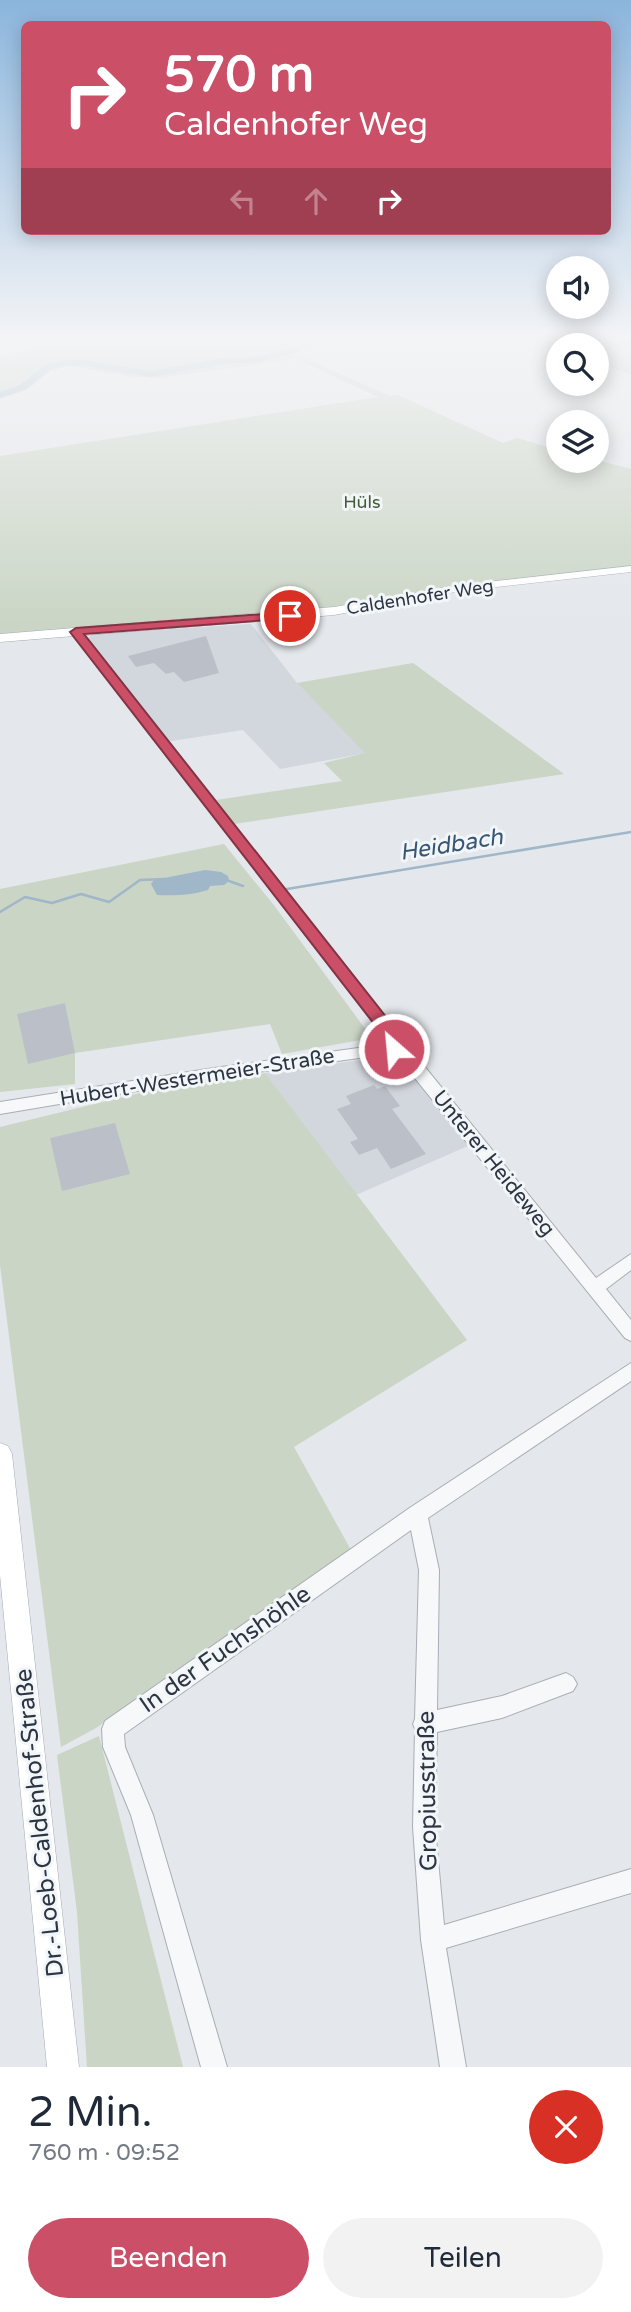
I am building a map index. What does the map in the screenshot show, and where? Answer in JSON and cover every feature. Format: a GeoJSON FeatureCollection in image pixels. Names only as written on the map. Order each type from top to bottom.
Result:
{"type":"FeatureCollection","features":[{"type":"Feature","properties":{"kind":"main road","name":"Caldenhofer Weg"},"geometry":{"type":"LineString","coordinates":[[0,638],[334,611],[460,589],[631,569]]}},
{"type":"Feature","properties":{"kind":"main road","name":"Dr.-Loeb-Caldenhof-Straße"},"geometry":{"type":"LineString","coordinates":[[0,1454],[63,2067]]}},
{"type":"Feature","properties":{"kind":"street","name":"Unterer Heideweg"},"geometry":{"type":"LineString","coordinates":[[76,632],[393,1037],[394,1049],[407,1055],[631,1333]]}},
{"type":"Feature","properties":{"kind":"street","name":"Hubert-Westermeier-Straße"},"geometry":{"type":"LineString","coordinates":[[0,1108],[214,1073],[394,1049]]}},
{"type":"Feature","properties":{"kind":"street"},"geometry":{"type":"LineString","coordinates":[[594,1289],[631,1261]]}},
{"type":"Feature","properties":{"kind":"street","name":"In der Fuchshöhle"},"geometry":{"type":"LineString","coordinates":[[214,2067],[142,1815],[114,1747],[113,1729],[418,1514],[631,1371]]}},
{"type":"Feature","properties":{"kind":"street","name":"Gropiusstraße"},"geometry":{"type":"LineString","coordinates":[[418,1514],[429,1570],[424,1827],[433,1940],[453,2067]]}},
{"type":"Feature","properties":{"kind":"street"},"geometry":{"type":"LineString","coordinates":[[424,1724],[502,1707],[566,1684]]}},
{"type":"Feature","properties":{"kind":"street"},"geometry":{"type":"LineString","coordinates":[[433,1940],[631,1881]]}},
{"type":"Feature","properties":{"kind":"shaded area"},"geometry":{"type":"Polygon","coordinates":[[[251,624],[297,683],[366,753],[280,769],[243,730],[165,742],[87,639],[93,634],[251,624]]]}},
{"type":"Feature","properties":{"kind":"shaded area"},"geometry":{"type":"Polygon","coordinates":[[[397,1055],[470,1145],[356,1195],[265,1073],[397,1055]]]}},
{"type":"Feature","properties":{"kind":"green space","name":"Hüls"},"geometry":{"type":"Polygon","coordinates":[[[144,433],[482,433],[503,443],[517,438],[546,446],[546,473],[609,473],[609,463],[631,469],[631,567],[449,588],[335,609],[0,635],[0,456],[144,433]]]}},
{"type":"Feature","properties":{"kind":"green space"},"geometry":{"type":"Polygon","coordinates":[[[413,663],[564,774],[234,824],[216,800],[342,781],[324,763],[365,753],[297,683],[413,663]]]}},
{"type":"Feature","properties":{"kind":"green space"},"geometry":{"type":"Polygon","coordinates":[[[224,844],[273,904],[372,1038],[282,1054],[270,1024],[75,1053],[75,1084],[0,1092],[0,889],[224,844]]]}},
{"type":"Feature","properties":{"kind":"green space"},"geometry":{"type":"Polygon","coordinates":[[[265,1073],[467,1340],[294,1447],[351,1550],[96,1728],[61,1747],[0,1265],[0,1127],[144,1092],[265,1073]]]}},
{"type":"Feature","properties":{"kind":"green space"},"geometry":{"type":"Polygon","coordinates":[[[99,1736],[183,2067],[87,2067],[77,1912],[57,1755],[99,1736]]]}},
{"type":"Feature","properties":{"kind":"water"},"geometry":{"type":"Polygon","coordinates":[[[205,870],[221,872],[228,876],[229,881],[224,885],[210,886],[202,892],[176,895],[157,895],[151,884],[154,880],[205,870]]]}},
{"type":"Feature","properties":{"kind":"building"},"geometry":{"type":"Polygon","coordinates":[[[206,636],[219,673],[184,682],[174,672],[166,674],[154,663],[136,667],[128,656],[206,636]]]}},
{"type":"Feature","properties":{"kind":"building"},"geometry":{"type":"Polygon","coordinates":[[[65,1003],[75,1053],[28,1064],[17,1014],[65,1003]]]}},
{"type":"Feature","properties":{"kind":"building"},"geometry":{"type":"Polygon","coordinates":[[[374,1085],[377,1089],[385,1086],[400,1106],[392,1109],[426,1154],[391,1169],[377,1148],[359,1155],[350,1142],[358,1139],[337,1109],[351,1104],[346,1096],[374,1085]]]}},
{"type":"Feature","properties":{"kind":"building"},"geometry":{"type":"Polygon","coordinates":[[[115,1123],[130,1174],[62,1191],[50,1138],[115,1123]]]}},
{"type":"Feature","properties":{"kind":"waterway","name":"Heidbach"},"geometry":{"type":"LineString","coordinates":[[281,890],[631,832]]}},
{"type":"Feature","properties":{"kind":"waterway","name":"Heidbach"},"geometry":{"type":"LineString","coordinates":[[0,912],[25,897],[52,903],[81,894],[109,902],[140,880],[165,879]]}},
{"type":"Feature","properties":{"kind":"waterway","name":"Heidbach"},"geometry":{"type":"LineString","coordinates":[[229,881],[243,886]]}},
{"type":"Feature","properties":{"kind":"route"},"geometry":{"type":"LineString","coordinates":[[290,616],[76,632],[393,1037],[394,1049]]}}]}
